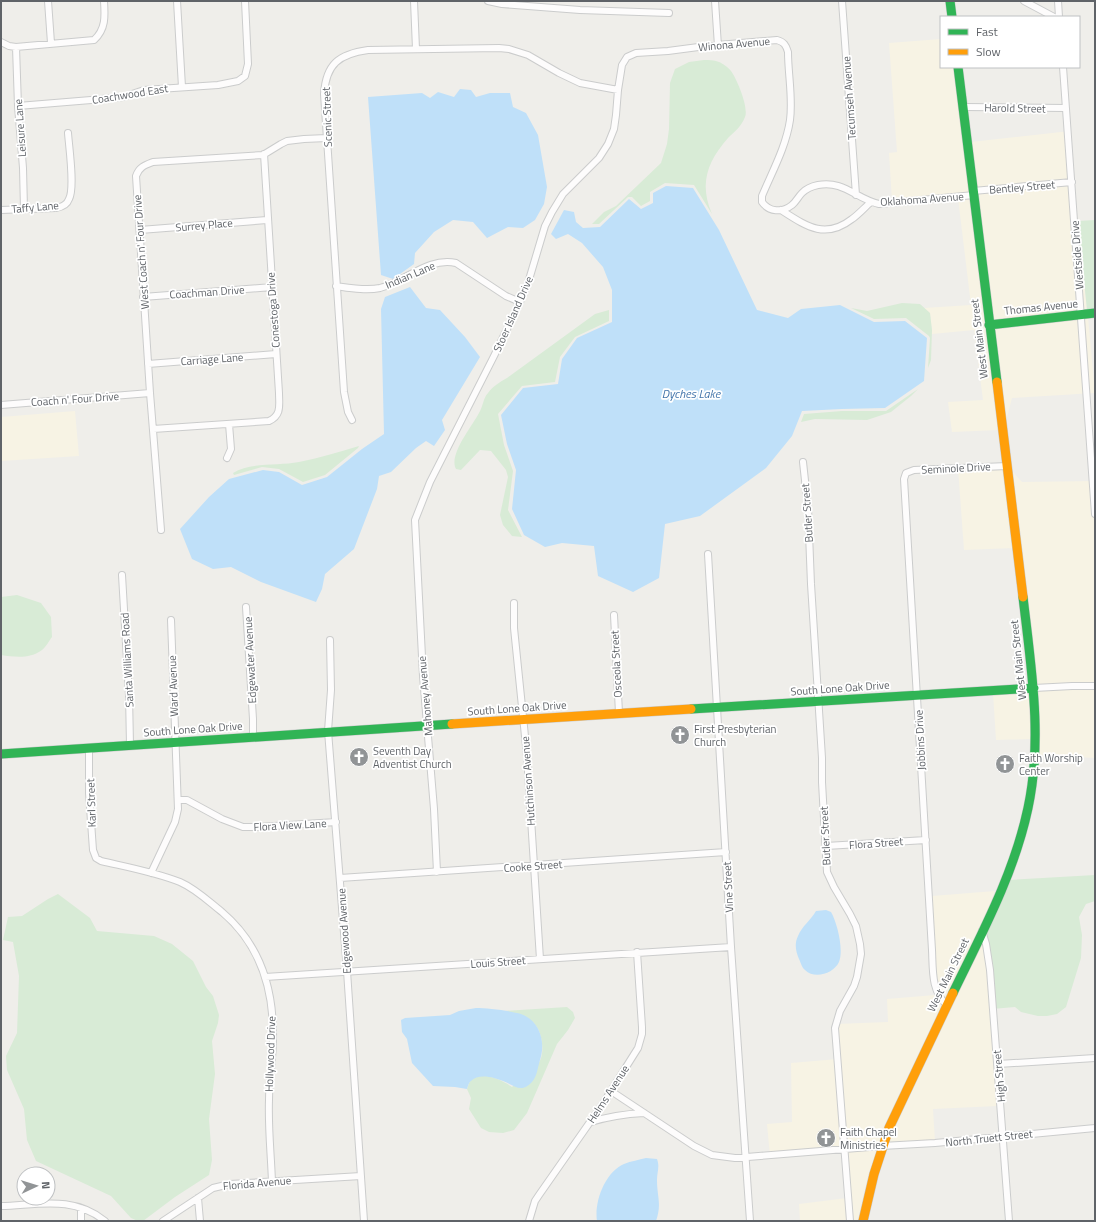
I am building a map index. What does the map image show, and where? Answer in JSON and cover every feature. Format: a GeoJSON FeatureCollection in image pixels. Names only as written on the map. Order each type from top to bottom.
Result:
{"type":"FeatureCollection","features":[{"type":"Feature","properties":{"kind":"main road"},"geometry":{"type":"LineString","coordinates":[[950,1],[952,16]]}},
{"type":"Feature","properties":{"kind":"main road","name":"West Main Street"},"geometry":{"type":"LineString","coordinates":[[863,1221],[867,1198],[882,1146],[889,1128],[1008,874],[1016,852],[1026,813],[1033,767],[1035,729],[1034,688],[958,68]]}},
{"type":"Feature","properties":{"kind":"main road","name":"Thomas Avenue"},"geometry":{"type":"LineString","coordinates":[[989,325],[1095,313]]}},
{"type":"Feature","properties":{"kind":"main road","name":"South Lone Oak Drive"},"geometry":{"type":"LineString","coordinates":[[1,754],[328,731],[1034,688]]}},
{"type":"Feature","properties":{"kind":"street"},"geometry":{"type":"LineString","coordinates":[[48,1],[50,43]]}},
{"type":"Feature","properties":{"kind":"street"},"geometry":{"type":"LineString","coordinates":[[1,42],[9,46],[16,47],[94,40],[100,34],[105,21],[104,1]]}},
{"type":"Feature","properties":{"kind":"street"},"geometry":{"type":"LineString","coordinates":[[178,1],[182,87]]}},
{"type":"Feature","properties":{"kind":"street","name":"Coachwood East"},"geometry":{"type":"LineString","coordinates":[[18,106],[117,97],[144,90],[218,85],[232,83],[242,79],[247,70],[248,64],[245,1]]}},
{"type":"Feature","properties":{"kind":"street"},"geometry":{"type":"LineString","coordinates":[[414,1],[416,49]]}},
{"type":"Feature","properties":{"kind":"street"},"geometry":{"type":"LineString","coordinates":[[488,1],[502,4],[580,10],[669,13]]}},
{"type":"Feature","properties":{"kind":"street"},"geometry":{"type":"LineString","coordinates":[[715,1],[718,46]]}},
{"type":"Feature","properties":{"kind":"street","name":"Tecumseh Avenue"},"geometry":{"type":"LineString","coordinates":[[842,1],[856,195]]}},
{"type":"Feature","properties":{"kind":"street"},"geometry":{"type":"LineString","coordinates":[[1024,1],[1052,16]]}},
{"type":"Feature","properties":{"kind":"street"},"geometry":{"type":"LineString","coordinates":[[1058,1],[1059,16]]}},
{"type":"Feature","properties":{"kind":"street","name":"Winona Avenue"},"geometry":{"type":"LineString","coordinates":[[618,90],[622,65],[624,61],[636,53],[777,40],[786,45],[791,105],[790,119],[784,144],[761,199],[764,206],[773,210],[781,210]]}},
{"type":"Feature","properties":{"kind":"street","name":"Leisure Lane"},"geometry":{"type":"LineString","coordinates":[[16,47],[24,209]]}},
{"type":"Feature","properties":{"kind":"street","name":"Scenic Street"},"geometry":{"type":"LineString","coordinates":[[352,420],[348,412],[344,392],[327,138],[325,85],[329,71],[336,62],[346,55],[356,51],[368,50],[510,49],[528,55],[574,81],[596,87],[618,90]]}},
{"type":"Feature","properties":{"kind":"street","name":"Westside Drive"},"geometry":{"type":"LineString","coordinates":[[1063,68],[1095,514]]}},
{"type":"Feature","properties":{"kind":"street","name":"Stoer Island Drive"},"geometry":{"type":"LineString","coordinates":[[415,520],[430,482],[520,302],[552,212],[563,194],[599,158],[611,137],[616,115],[618,90]]}},
{"type":"Feature","properties":{"kind":"street","name":"Harold Street"},"geometry":{"type":"LineString","coordinates":[[964,107],[1066,108]]}},
{"type":"Feature","properties":{"kind":"street","name":"Taffy Lane"},"geometry":{"type":"LineString","coordinates":[[1,210],[56,208],[68,202],[72,191],[68,133]]}},
{"type":"Feature","properties":{"kind":"street","name":"West Coach n' Four Drive"},"geometry":{"type":"LineString","coordinates":[[161,530],[143,297],[136,176],[139,168],[153,162],[264,154],[287,141],[327,138]]}},
{"type":"Feature","properties":{"kind":"street","name":"Conestoga Drive"},"geometry":{"type":"LineString","coordinates":[[153,429],[269,421],[277,416],[279,409],[264,154]]}},
{"type":"Feature","properties":{"kind":"street","name":"Bentley Street"},"geometry":{"type":"LineString","coordinates":[[974,193],[1072,182]]}},
{"type":"Feature","properties":{"kind":"street"},"geometry":{"type":"LineString","coordinates":[[819,185],[840,186],[871,202],[846,224],[823,231],[795,220],[781,210],[792,205],[806,190],[819,185]]}},
{"type":"Feature","properties":{"kind":"street","name":"Oklahoma Avenue"},"geometry":{"type":"LineString","coordinates":[[871,202],[879,204],[974,193]]}},
{"type":"Feature","properties":{"kind":"street","name":"Surrey Place"},"geometry":{"type":"LineString","coordinates":[[140,230],[267,220]]}},
{"type":"Feature","properties":{"kind":"street","name":"Indian Lane"},"geometry":{"type":"LineString","coordinates":[[336,286],[350,288],[378,288],[434,264],[449,262],[456,263],[506,296],[520,302]]}},
{"type":"Feature","properties":{"kind":"street","name":"Coachman Drive"},"geometry":{"type":"LineString","coordinates":[[143,297],[272,287]]}},
{"type":"Feature","properties":{"kind":"street","name":"Carriage Lane"},"geometry":{"type":"LineString","coordinates":[[148,364],[276,354]]}},
{"type":"Feature","properties":{"kind":"street","name":"Coach n' Four Drive"},"geometry":{"type":"LineString","coordinates":[[1,405],[150,393]]}},
{"type":"Feature","properties":{"kind":"street"},"geometry":{"type":"LineString","coordinates":[[227,458],[231,448],[229,424]]}},
{"type":"Feature","properties":{"kind":"street","name":"Butler Street"},"geometry":{"type":"LineString","coordinates":[[803,462],[808,508],[827,872],[856,926],[861,954],[854,986],[840,1011],[835,1028],[850,1221]]}},
{"type":"Feature","properties":{"kind":"street","name":"Seminole Drive"},"geometry":{"type":"LineString","coordinates":[[906,473],[914,470],[1007,466]]}},
{"type":"Feature","properties":{"kind":"street","name":"Jobbins Drive"},"geometry":{"type":"LineString","coordinates":[[906,473],[904,479],[935,987],[943,1001],[947,1004]]}},
{"type":"Feature","properties":{"kind":"street","name":"Mahoney Avenue"},"geometry":{"type":"LineString","coordinates":[[415,520],[423,669],[434,809],[437,872]]}},
{"type":"Feature","properties":{"kind":"street","name":"Vine Street"},"geometry":{"type":"LineString","coordinates":[[708,554],[731,947],[750,1221]]}},
{"type":"Feature","properties":{"kind":"street","name":"Santa Williams Road"},"geometry":{"type":"LineString","coordinates":[[122,575],[129,695],[130,745]]}},
{"type":"Feature","properties":{"kind":"street","name":"Hutchinson Avenue"},"geometry":{"type":"LineString","coordinates":[[514,604],[514,628],[524,719],[540,959]]}},
{"type":"Feature","properties":{"kind":"street","name":"Edgewater Avenue"},"geometry":{"type":"LineString","coordinates":[[246,607],[253,737]]}},
{"type":"Feature","properties":{"kind":"street","name":"Osceola Street"},"geometry":{"type":"LineString","coordinates":[[614,615],[619,713]]}},
{"type":"Feature","properties":{"kind":"street","name":"Ward Avenue"},"geometry":{"type":"LineString","coordinates":[[151,873],[175,822],[178,809],[171,620]]}},
{"type":"Feature","properties":{"kind":"street","name":"Edgewood Avenue"},"geometry":{"type":"LineString","coordinates":[[330,640],[331,690],[328,731],[347,971],[364,1221]]}},
{"type":"Feature","properties":{"kind":"street"},"geometry":{"type":"LineString","coordinates":[[1034,688],[1095,686]]}},
{"type":"Feature","properties":{"kind":"street","name":"Karl Street"},"geometry":{"type":"LineString","coordinates":[[89,748],[90,816],[93,850],[96,858]]}},
{"type":"Feature","properties":{"kind":"street","name":"Flora View Lane"},"geometry":{"type":"LineString","coordinates":[[178,800],[187,800],[222,819],[243,827],[258,828],[336,822]]}},
{"type":"Feature","properties":{"kind":"street","name":"Flora Street"},"geometry":{"type":"LineString","coordinates":[[826,846],[926,840]]}},
{"type":"Feature","properties":{"kind":"street","name":"Cooke Street"},"geometry":{"type":"LineString","coordinates":[[340,878],[726,852]]}},
{"type":"Feature","properties":{"kind":"street","name":"Hollywood Drive"},"geometry":{"type":"LineString","coordinates":[[96,858],[100,861],[174,880],[192,888],[226,916],[247,938],[260,962],[271,1000],[272,1027],[268,1111],[272,1182]]}},
{"type":"Feature","properties":{"kind":"street","name":"High Street"},"geometry":{"type":"LineString","coordinates":[[982,932],[986,944],[990,970],[1009,1221]]}},
{"type":"Feature","properties":{"kind":"street","name":"Louis Street"},"geometry":{"type":"LineString","coordinates":[[265,977],[731,947]]}},
{"type":"Feature","properties":{"kind":"street","name":"Helms Avenue"},"geometry":{"type":"LineString","coordinates":[[529,1221],[535,1201],[611,1091],[638,1048],[642,1034],[637,952]]}},
{"type":"Feature","properties":{"kind":"street"},"geometry":{"type":"LineString","coordinates":[[998,1064],[1095,1058]]}},
{"type":"Feature","properties":{"kind":"street","name":"North Truett Street"},"geometry":{"type":"LineString","coordinates":[[611,1091],[703,1152],[721,1157],[745,1157],[935,1143],[1095,1128]]}},
{"type":"Feature","properties":{"kind":"street"},"geometry":{"type":"LineString","coordinates":[[590,1122],[633,1112],[644,1113]]}},
{"type":"Feature","properties":{"kind":"street","name":"Florida Avenue"},"geometry":{"type":"LineString","coordinates":[[163,1221],[213,1188],[221,1186],[361,1176]]}},
{"type":"Feature","properties":{"kind":"street"},"geometry":{"type":"LineString","coordinates":[[198,1198],[200,1221]]}},
{"type":"Feature","properties":{"kind":"street"},"geometry":{"type":"LineString","coordinates":[[1,1206],[58,1203],[68,1204],[92,1212],[105,1221]]}},
{"type":"Feature","properties":{"kind":"street"},"geometry":{"type":"LineString","coordinates":[[81,1208],[81,1221]]}},
{"type":"Feature","properties":{"kind":"shaded area"},"geometry":{"type":"Polygon","coordinates":[[[940,39],[940,68],[954,68],[999,430],[952,432],[948,402],[983,400],[974,330],[932,334],[930,313],[924,308],[971,305],[958,198],[892,201],[889,153],[897,152],[889,43],[940,39]]]}},
{"type":"Feature","properties":{"kind":"shaded area"},"geometry":{"type":"Polygon","coordinates":[[[1070,131],[1071,177],[1078,221],[1087,311],[993,321],[971,142],[1070,131]]]}},
{"type":"Feature","properties":{"kind":"shaded area"},"geometry":{"type":"Polygon","coordinates":[[[1088,317],[1095,393],[1012,398],[1005,425],[993,327],[1088,317]]]}},
{"type":"Feature","properties":{"kind":"shaded area"},"geometry":{"type":"Polygon","coordinates":[[[75,411],[79,456],[1,461],[1,417],[75,411]]]}},
{"type":"Feature","properties":{"kind":"shaded area"},"geometry":{"type":"Polygon","coordinates":[[[1003,463],[1014,548],[964,550],[958,468],[1003,463]]]}},
{"type":"Feature","properties":{"kind":"shaded area"},"geometry":{"type":"Polygon","coordinates":[[[1011,470],[1022,482],[1095,481],[1095,758],[1038,755],[1011,470]]]}},
{"type":"Feature","properties":{"kind":"shaded area"},"geometry":{"type":"Polygon","coordinates":[[[1030,691],[1031,739],[996,740],[993,693],[1030,691]]]}},
{"type":"Feature","properties":{"kind":"shaded area"},"geometry":{"type":"Polygon","coordinates":[[[995,891],[982,924],[885,1127],[860,1221],[800,1221],[799,1204],[847,1198],[844,1150],[770,1156],[767,1124],[792,1122],[791,1063],[838,1059],[836,1024],[888,1022],[887,999],[935,995],[932,896],[995,891]]]}},
{"type":"Feature","properties":{"kind":"shaded area"},"geometry":{"type":"Polygon","coordinates":[[[984,937],[992,1009],[997,1106],[933,1109],[935,1142],[887,1143],[892,1131],[984,937]]]}},
{"type":"Feature","properties":{"kind":"green space"},"geometry":{"type":"Polygon","coordinates":[[[704,60],[719,62],[731,71],[742,94],[746,113],[742,124],[728,138],[710,165],[707,174],[706,193],[712,214],[694,185],[665,183],[650,192],[650,201],[641,206],[632,197],[628,197],[599,224],[592,224],[604,212],[616,206],[661,163],[667,144],[669,129],[670,83],[675,69],[689,62],[704,60]]]}},
{"type":"Feature","properties":{"kind":"green space"},"geometry":{"type":"Polygon","coordinates":[[[1095,220],[1095,309],[1087,310],[1078,221],[1095,220]]]}},
{"type":"Feature","properties":{"kind":"green space"},"geometry":{"type":"Polygon","coordinates":[[[902,303],[920,304],[930,313],[932,330],[931,360],[928,368],[930,338],[906,318],[874,319],[851,308],[867,311],[902,303]]]}},
{"type":"Feature","properties":{"kind":"green space"},"geometry":{"type":"Polygon","coordinates":[[[609,310],[609,321],[575,337],[560,357],[555,382],[522,386],[498,414],[504,445],[513,471],[508,510],[522,537],[512,536],[503,525],[500,515],[508,477],[506,470],[491,451],[480,450],[461,470],[456,469],[454,463],[458,448],[480,411],[486,395],[492,388],[595,314],[609,310]]]}},
{"type":"Feature","properties":{"kind":"green space"},"geometry":{"type":"Polygon","coordinates":[[[918,389],[891,412],[867,420],[815,419],[801,422],[804,414],[842,411],[886,411],[918,389]]]}},
{"type":"Feature","properties":{"kind":"green space"},"geometry":{"type":"Polygon","coordinates":[[[359,446],[325,475],[303,482],[279,469],[262,467],[234,475],[233,473],[248,467],[291,463],[329,455],[359,446]]]}},
{"type":"Feature","properties":{"kind":"green space"},"geometry":{"type":"Polygon","coordinates":[[[17,595],[41,603],[51,617],[52,637],[43,649],[32,655],[17,657],[1,655],[1,597],[17,595]]]}},
{"type":"Feature","properties":{"kind":"green space"},"geometry":{"type":"Polygon","coordinates":[[[1095,875],[1095,901],[1086,904],[1079,917],[1082,935],[1081,958],[1066,1007],[1057,1014],[1047,1016],[1038,1016],[1021,1012],[1015,1007],[992,1009],[984,937],[1009,880],[1095,875]]]}},
{"type":"Feature","properties":{"kind":"green space"},"geometry":{"type":"Polygon","coordinates":[[[58,894],[90,918],[97,931],[154,936],[172,944],[193,961],[206,987],[213,996],[219,1015],[212,1041],[215,1074],[209,1119],[212,1160],[209,1175],[175,1197],[143,1221],[138,1221],[131,1218],[111,1196],[56,1170],[56,1166],[47,1166],[36,1161],[27,1140],[24,1109],[7,1070],[6,1056],[17,1033],[19,976],[13,942],[3,940],[8,917],[22,916],[58,894]]]}},
{"type":"Feature","properties":{"kind":"green space"},"geometry":{"type":"Polygon","coordinates":[[[567,1007],[573,1012],[575,1018],[557,1044],[527,1113],[514,1130],[503,1133],[489,1132],[481,1128],[469,1109],[471,1098],[467,1089],[470,1081],[476,1077],[486,1076],[498,1079],[512,1087],[535,1067],[542,1054],[541,1036],[535,1024],[519,1014],[504,1011],[567,1007]]]}},
{"type":"Feature","properties":{"kind":"water"},"geometry":{"type":"Polygon","coordinates":[[[460,89],[471,90],[476,97],[490,93],[510,93],[513,107],[526,113],[538,135],[547,187],[544,204],[535,220],[523,228],[508,227],[487,238],[473,222],[453,220],[434,232],[415,253],[414,264],[393,279],[381,275],[368,97],[422,93],[430,98],[438,92],[454,97],[460,89]]]}},
{"type":"Feature","properties":{"kind":"water","name":"Dyches Lake"},"geometry":{"type":"Polygon","coordinates":[[[666,186],[693,188],[719,230],[757,310],[788,318],[801,309],[840,305],[874,322],[905,321],[927,338],[924,381],[885,408],[802,411],[792,436],[766,468],[700,516],[665,524],[659,578],[633,592],[598,576],[594,546],[562,543],[545,547],[524,535],[512,509],[516,470],[507,444],[501,415],[523,388],[558,384],[562,359],[577,338],[612,322],[612,290],[603,267],[582,243],[568,234],[556,239],[551,234],[564,210],[574,212],[576,222],[583,228],[600,227],[629,199],[641,209],[653,203],[653,193],[666,186]]]}},
{"type":"Feature","properties":{"kind":"water"},"geometry":{"type":"Polygon","coordinates":[[[410,287],[426,308],[440,310],[465,337],[480,357],[442,420],[445,430],[434,446],[426,441],[416,448],[391,472],[379,476],[377,489],[354,549],[325,574],[322,589],[316,602],[261,582],[231,567],[213,569],[192,559],[180,529],[209,497],[229,479],[263,470],[279,472],[302,485],[327,477],[362,449],[384,434],[381,309],[385,297],[410,287]]]}},
{"type":"Feature","properties":{"kind":"water"},"geometry":{"type":"Polygon","coordinates":[[[826,910],[831,912],[835,922],[839,936],[841,951],[840,957],[837,966],[829,972],[814,975],[802,967],[797,954],[796,942],[802,929],[816,911],[826,910]]]}},
{"type":"Feature","properties":{"kind":"water"},"geometry":{"type":"Polygon","coordinates":[[[476,1008],[521,1014],[528,1017],[537,1027],[542,1039],[542,1053],[535,1077],[528,1086],[518,1088],[495,1078],[482,1076],[470,1082],[467,1089],[433,1086],[412,1063],[407,1039],[402,1032],[401,1020],[405,1018],[450,1015],[459,1011],[476,1008]]]}},
{"type":"Feature","properties":{"kind":"water"},"geometry":{"type":"Polygon","coordinates":[[[646,1158],[657,1159],[658,1162],[657,1180],[659,1205],[656,1221],[597,1221],[597,1205],[599,1197],[602,1188],[611,1174],[624,1164],[646,1158]]]}},
{"type":"Feature","properties":{"kind":"traffic: fast"},"geometry":{"type":"LineString","coordinates":[[950,1],[952,16]]}},
{"type":"Feature","properties":{"kind":"traffic: fast"},"geometry":{"type":"LineString","coordinates":[[958,68],[997,382]]}},
{"type":"Feature","properties":{"kind":"traffic: fast"},"geometry":{"type":"LineString","coordinates":[[989,325],[1095,313]]}},
{"type":"Feature","properties":{"kind":"traffic: fast"},"geometry":{"type":"LineString","coordinates":[[953,993],[986,926],[1006,880],[1022,832],[1028,808],[1035,755],[1035,729],[1032,676],[1023,597]]}},
{"type":"Feature","properties":{"kind":"traffic: fast"},"geometry":{"type":"LineString","coordinates":[[691,709],[1034,688]]}},
{"type":"Feature","properties":{"kind":"traffic: fast"},"geometry":{"type":"LineString","coordinates":[[1,754],[452,724]]}},
{"type":"Feature","properties":{"kind":"traffic: slow"},"geometry":{"type":"LineString","coordinates":[[997,382],[1023,597]]}},
{"type":"Feature","properties":{"kind":"traffic: slow"},"geometry":{"type":"LineString","coordinates":[[452,724],[691,709]]}},
{"type":"Feature","properties":{"kind":"traffic: slow"},"geometry":{"type":"LineString","coordinates":[[863,1221],[874,1174],[889,1128],[953,993]]}},
{"type":"Feature","properties":{"kind":"place","name":"First Presbyterian Church"},"geometry":{"type":"Point","coordinates":[680,735]}},
{"type":"Feature","properties":{"kind":"place","name":"Seventh Day Adventist Church"},"geometry":{"type":"Point","coordinates":[359,757]}},
{"type":"Feature","properties":{"kind":"place","name":"Faith Worship Center"},"geometry":{"type":"Point","coordinates":[1005,764]}},
{"type":"Feature","properties":{"kind":"place","name":"Faith Chapel Ministries"},"geometry":{"type":"Point","coordinates":[826,1138]}}]}
